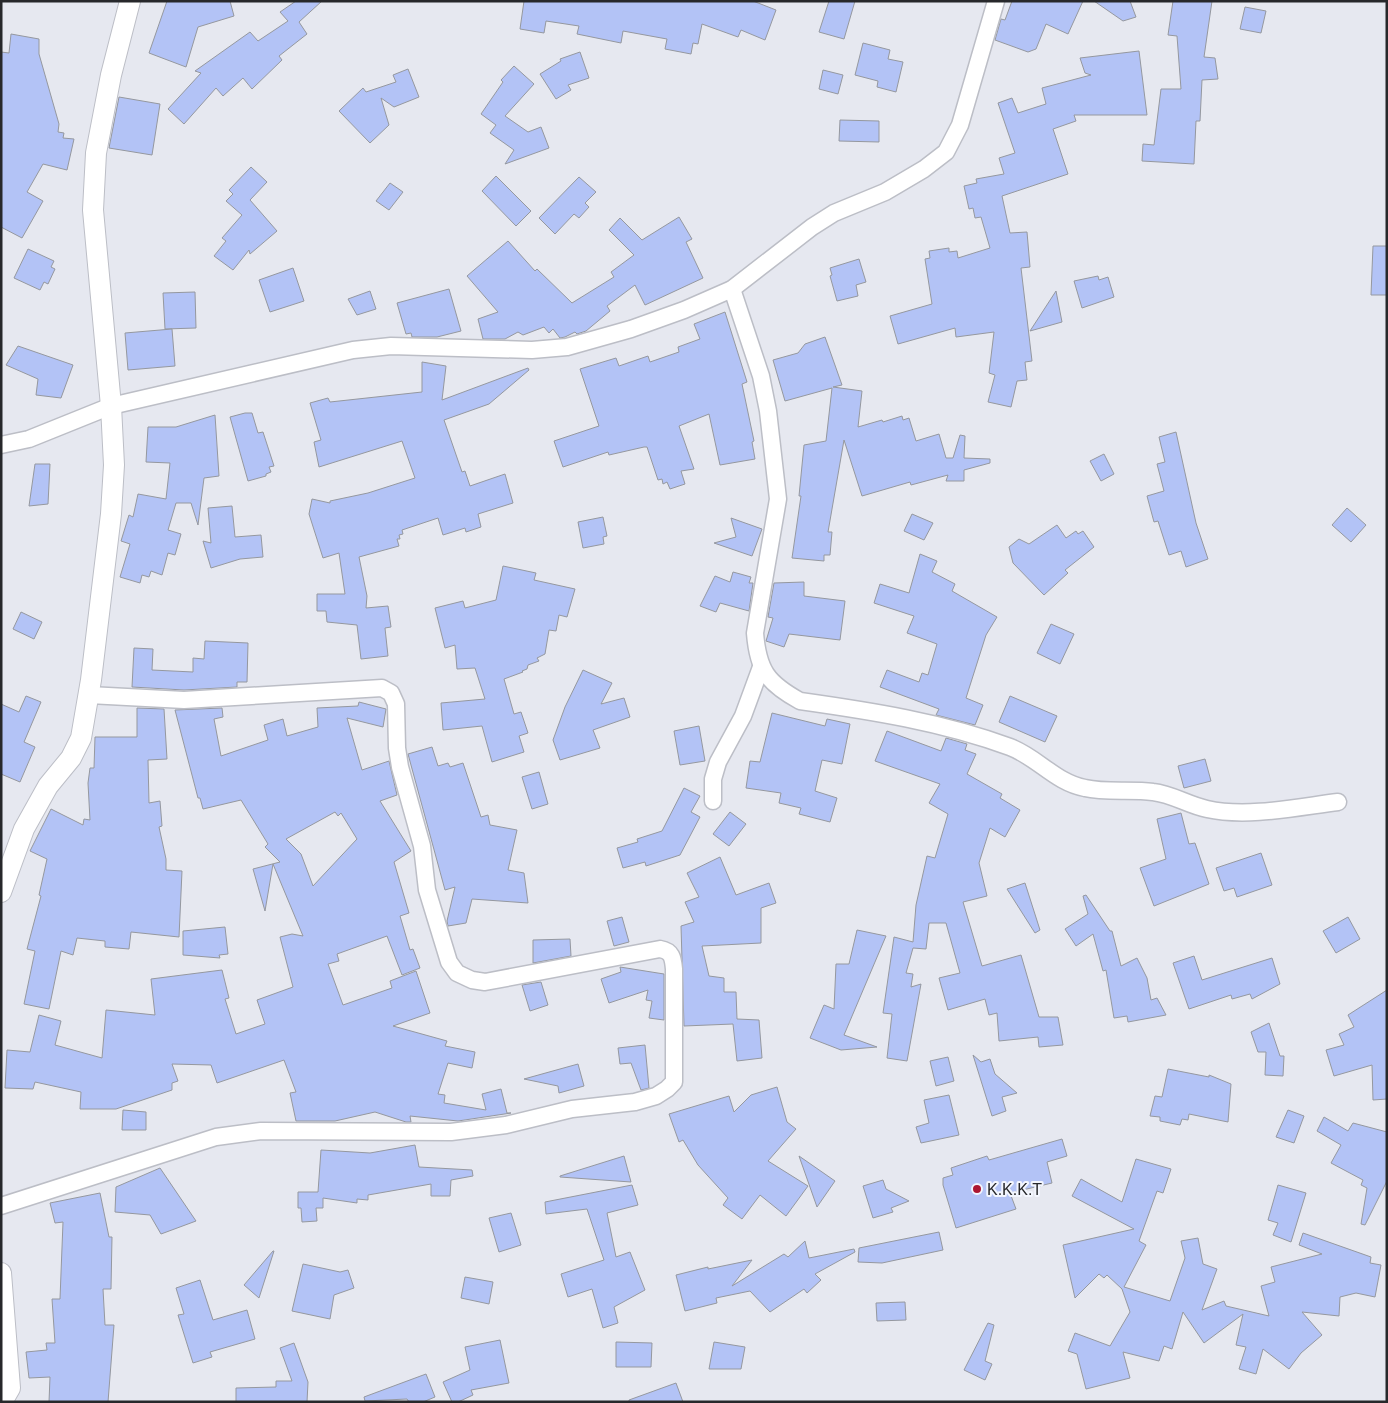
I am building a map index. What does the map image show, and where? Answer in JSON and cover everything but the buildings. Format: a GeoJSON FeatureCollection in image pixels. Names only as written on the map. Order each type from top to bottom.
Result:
{"type":"FeatureCollection","features":[{"type":"Feature","properties":{"kind":"street"},"geometry":{"type":"LineString","coordinates":[[1,892],[24,829],[48,786],[71,758],[81,738],[89,695],[111,514],[114,465],[111,406],[93,210],[94,181],[96,153],[111,76],[130,1]]}},
{"type":"Feature","properties":{"kind":"street"},"geometry":{"type":"LineString","coordinates":[[1,445],[28,439],[111,406],[353,350],[391,346],[498,350],[567,347],[640,326],[684,310],[732,289],[834,212],[885,192],[924,169],[946,152],[960,125],[996,1]]}},
{"type":"Feature","properties":{"kind":"street"},"geometry":{"type":"LineString","coordinates":[[712,801],[713,779],[718,762],[743,716],[761,667],[755,633],[778,499],[768,411],[761,376],[732,289]]}},
{"type":"Feature","properties":{"kind":"street"},"geometry":{"type":"LineString","coordinates":[[761,667],[786,693],[800,701],[891,714],[947,726],[1015,749],[1067,783],[1086,789],[1136,789],[1162,793],[1207,809],[1216,810],[1259,812],[1338,802]]}},
{"type":"Feature","properties":{"kind":"street"},"geometry":{"type":"LineString","coordinates":[[1,1206],[216,1137],[261,1131],[451,1132],[506,1125],[572,1109],[635,1102],[656,1096],[667,1090],[674,1082],[674,969],[672,954],[667,950],[660,948],[486,982],[472,980],[457,973],[449,962],[427,890],[422,846],[400,767],[397,748],[396,704],[392,693],[382,688],[184,700],[89,695]]}},
{"type":"Feature","properties":{"kind":"street"},"geometry":{"type":"LineString","coordinates":[[1,1273],[10,1388],[2,1402]]}},
{"type":"Feature","properties":{"kind":"place","name":"K.K.K.T"},"geometry":{"type":"Point","coordinates":[977,1189]}}]}
